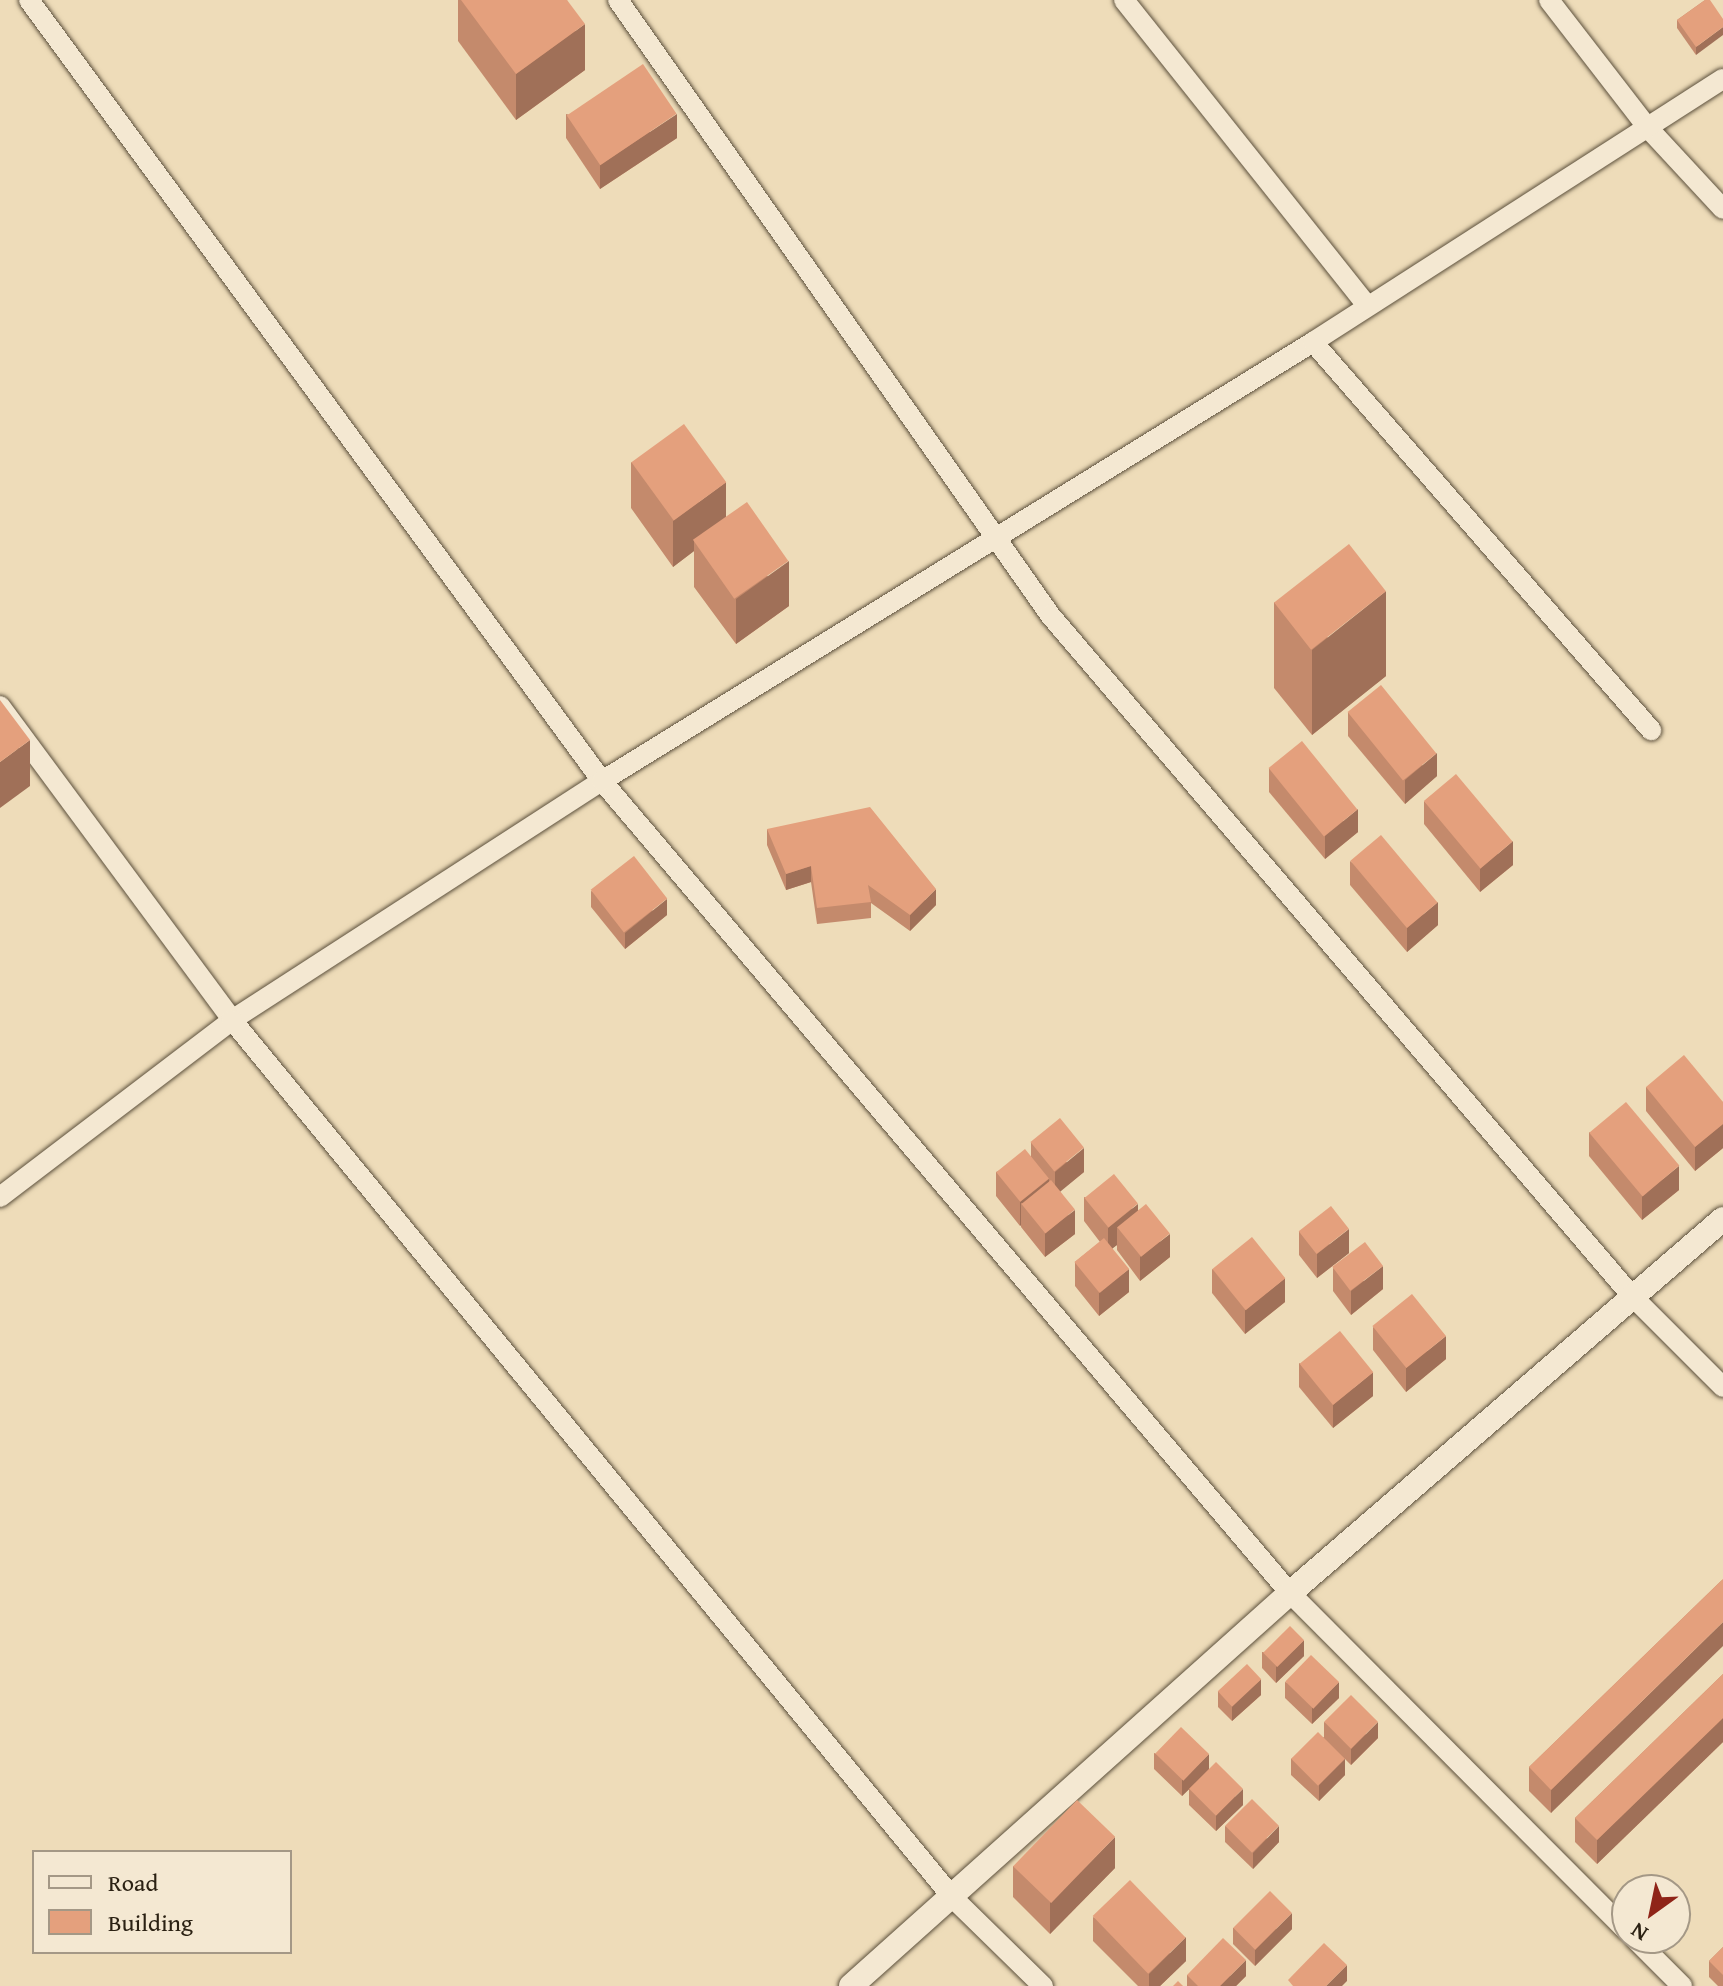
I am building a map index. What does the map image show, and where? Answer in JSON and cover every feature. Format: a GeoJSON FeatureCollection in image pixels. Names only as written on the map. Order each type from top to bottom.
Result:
{"type":"FeatureCollection","features":[{"type":"Feature","properties":{"kind":"street"},"geometry":{"type":"LineString","coordinates":[[29,0],[602,781],[1290,1593],[1611,1915]]}},
{"type":"Feature","properties":{"kind":"street"},"geometry":{"type":"LineString","coordinates":[[618,0],[1050,615],[1631,1295],[1723,1387]]}},
{"type":"Feature","properties":{"kind":"street"},"geometry":{"type":"LineString","coordinates":[[1124,0],[1367,306]]}},
{"type":"Feature","properties":{"kind":"street"},"geometry":{"type":"LineString","coordinates":[[1549,0],[1648,128],[1723,209]]}},
{"type":"Feature","properties":{"kind":"street"},"geometry":{"type":"LineString","coordinates":[[0,1197],[232,1020],[602,781],[1313,342],[1723,79]]}},
{"type":"Feature","properties":{"kind":"street"},"geometry":{"type":"LineString","coordinates":[[1313,342],[1651,730]]}},
{"type":"Feature","properties":{"kind":"street"},"geometry":{"type":"LineString","coordinates":[[0,706],[232,1020],[953,1898],[1043,1986]]}},
{"type":"Feature","properties":{"kind":"street"},"geometry":{"type":"LineString","coordinates":[[851,1986],[953,1898],[1290,1593],[1631,1295],[1723,1219]]}},
{"type":"Feature","properties":{"kind":"street"},"geometry":{"type":"LineString","coordinates":[[1650,1954],[1682,1986]]}},
{"type":"Feature","properties":{"kind":"building"},"geometry":{"type":"Polygon","coordinates":[[[461,0],[567,0],[585,24],[516,74],[461,0]]]}},
{"type":"Feature","properties":{"kind":"building"},"geometry":{"type":"Polygon","coordinates":[[[1705,0],[1710,0],[1723,19],[1723,27],[1696,47],[1677,20],[1705,0]]]}},
{"type":"Feature","properties":{"kind":"building"},"geometry":{"type":"Polygon","coordinates":[[[643,64],[677,114],[600,165],[567,115],[643,64]]]}},
{"type":"Feature","properties":{"kind":"building"},"geometry":{"type":"Polygon","coordinates":[[[684,424],[726,482],[674,520],[631,462],[684,424]]]}},
{"type":"Feature","properties":{"kind":"building"},"geometry":{"type":"Polygon","coordinates":[[[747,502],[788,561],[734,599],[693,540],[747,502]]]}},
{"type":"Feature","properties":{"kind":"building"},"geometry":{"type":"Polygon","coordinates":[[[1349,544],[1386,591],[1311,650],[1274,602],[1349,544]]]}},
{"type":"Feature","properties":{"kind":"building"},"geometry":{"type":"Polygon","coordinates":[[[1381,685],[1436,753],[1403,780],[1348,712],[1381,685]]]}},
{"type":"Feature","properties":{"kind":"building"},"geometry":{"type":"Polygon","coordinates":[[[0,700],[30,740],[0,762],[0,700]]]}},
{"type":"Feature","properties":{"kind":"building"},"geometry":{"type":"Polygon","coordinates":[[[1302,741],[1357,809],[1324,836],[1269,768],[1302,741]]]}},
{"type":"Feature","properties":{"kind":"building"},"geometry":{"type":"Polygon","coordinates":[[[1456,774],[1513,841],[1480,868],[1424,801],[1456,774]]]}},
{"type":"Feature","properties":{"kind":"building"},"geometry":{"type":"Polygon","coordinates":[[[870,807],[936,889],[910,915],[868,885],[871,902],[817,908],[811,866],[786,874],[767,829],[870,807]]]}},
{"type":"Feature","properties":{"kind":"building"},"geometry":{"type":"Polygon","coordinates":[[[1381,835],[1438,902],[1407,928],[1350,861],[1381,835]]]}},
{"type":"Feature","properties":{"kind":"building"},"geometry":{"type":"Polygon","coordinates":[[[634,856],[667,899],[624,932],[591,890],[634,856]]]}},
{"type":"Feature","properties":{"kind":"building"},"geometry":{"type":"Polygon","coordinates":[[[1684,1055],[1723,1102],[1723,1124],[1695,1147],[1646,1087],[1684,1055]]]}},
{"type":"Feature","properties":{"kind":"building"},"geometry":{"type":"Polygon","coordinates":[[[1626,1102],[1679,1166],[1643,1196],[1589,1133],[1626,1102]]]}},
{"type":"Feature","properties":{"kind":"building"},"geometry":{"type":"Polygon","coordinates":[[[1060,1118],[1084,1148],[1054,1171],[1030,1142],[1060,1118]]]}},
{"type":"Feature","properties":{"kind":"building"},"geometry":{"type":"Polygon","coordinates":[[[1025,1149],[1049,1179],[1020,1202],[996,1172],[1025,1149]]]}},
{"type":"Feature","properties":{"kind":"building"},"geometry":{"type":"Polygon","coordinates":[[[1114,1174],[1138,1204],[1108,1227],[1084,1198],[1114,1174]]]}},
{"type":"Feature","properties":{"kind":"building"},"geometry":{"type":"Polygon","coordinates":[[[1051,1180],[1075,1210],[1045,1233],[1021,1204],[1051,1180]]]}},
{"type":"Feature","properties":{"kind":"building"},"geometry":{"type":"Polygon","coordinates":[[[1146,1204],[1170,1234],[1141,1257],[1117,1227],[1146,1204]]]}},
{"type":"Feature","properties":{"kind":"building"},"geometry":{"type":"Polygon","coordinates":[[[1331,1206],[1349,1229],[1317,1254],[1299,1231],[1331,1206]]]}},
{"type":"Feature","properties":{"kind":"building"},"geometry":{"type":"Polygon","coordinates":[[[1252,1237],[1285,1278],[1246,1310],[1212,1269],[1252,1237]]]}},
{"type":"Feature","properties":{"kind":"building"},"geometry":{"type":"Polygon","coordinates":[[[1104,1238],[1129,1269],[1100,1293],[1074,1262],[1104,1238]]]}},
{"type":"Feature","properties":{"kind":"building"},"geometry":{"type":"Polygon","coordinates":[[[1365,1242],[1383,1266],[1350,1291],[1332,1267],[1365,1242]]]}},
{"type":"Feature","properties":{"kind":"building"},"geometry":{"type":"Polygon","coordinates":[[[1412,1294],[1446,1336],[1406,1368],[1372,1326],[1412,1294]]]}},
{"type":"Feature","properties":{"kind":"building"},"geometry":{"type":"Polygon","coordinates":[[[1340,1331],[1373,1372],[1333,1405],[1300,1364],[1340,1331]]]}},
{"type":"Feature","properties":{"kind":"building"},"geometry":{"type":"Polygon","coordinates":[[[1723,1579],[1723,1622],[1551,1790],[1529,1767],[1723,1579]]]}},
{"type":"Feature","properties":{"kind":"building"},"geometry":{"type":"Polygon","coordinates":[[[1290,1626],[1304,1640],[1277,1667],[1263,1653],[1290,1626]]]}},
{"type":"Feature","properties":{"kind":"building"},"geometry":{"type":"Polygon","coordinates":[[[1311,1655],[1339,1682],[1313,1709],[1285,1682],[1311,1655]]]}},
{"type":"Feature","properties":{"kind":"building"},"geometry":{"type":"Polygon","coordinates":[[[1247,1664],[1261,1679],[1232,1707],[1218,1691],[1247,1664]]]}},
{"type":"Feature","properties":{"kind":"building"},"geometry":{"type":"Polygon","coordinates":[[[1723,1674],[1723,1718],[1597,1840],[1575,1818],[1723,1674]]]}},
{"type":"Feature","properties":{"kind":"building"},"geometry":{"type":"Polygon","coordinates":[[[1351,1695],[1378,1722],[1351,1749],[1324,1722],[1351,1695]]]}},
{"type":"Feature","properties":{"kind":"building"},"geometry":{"type":"Polygon","coordinates":[[[1181,1727],[1209,1754],[1183,1781],[1155,1754],[1181,1727]]]}},
{"type":"Feature","properties":{"kind":"building"},"geometry":{"type":"Polygon","coordinates":[[[1318,1732],[1345,1759],[1318,1786],[1291,1759],[1318,1732]]]}},
{"type":"Feature","properties":{"kind":"building"},"geometry":{"type":"Polygon","coordinates":[[[1216,1762],[1243,1789],[1216,1816],[1189,1789],[1216,1762]]]}},
{"type":"Feature","properties":{"kind":"building"},"geometry":{"type":"Polygon","coordinates":[[[1252,1799],[1279,1826],[1252,1853],[1225,1826],[1252,1799]]]}},
{"type":"Feature","properties":{"kind":"building"},"geometry":{"type":"Polygon","coordinates":[[[1077,1800],[1115,1837],[1051,1903],[1013,1866],[1077,1800]]]}},
{"type":"Feature","properties":{"kind":"building"},"geometry":{"type":"Polygon","coordinates":[[[1130,1880],[1186,1938],[1148,1974],[1093,1916],[1130,1880]]]}},
{"type":"Feature","properties":{"kind":"building"},"geometry":{"type":"Polygon","coordinates":[[[1270,1891],[1292,1913],[1255,1950],[1233,1928],[1270,1891]]]}},
{"type":"Feature","properties":{"kind":"building"},"geometry":{"type":"Polygon","coordinates":[[[1223,1938],[1246,1960],[1220,1986],[1198,1986],[1187,1975],[1223,1938]]]}},
{"type":"Feature","properties":{"kind":"building"},"geometry":{"type":"Polygon","coordinates":[[[1324,1943],[1347,1965],[1326,1986],[1293,1986],[1288,1980],[1324,1943]]]}},
{"type":"Feature","properties":{"kind":"building"},"geometry":{"type":"Polygon","coordinates":[[[1723,1947],[1723,1975],[1709,1961],[1723,1947]]]}}]}
